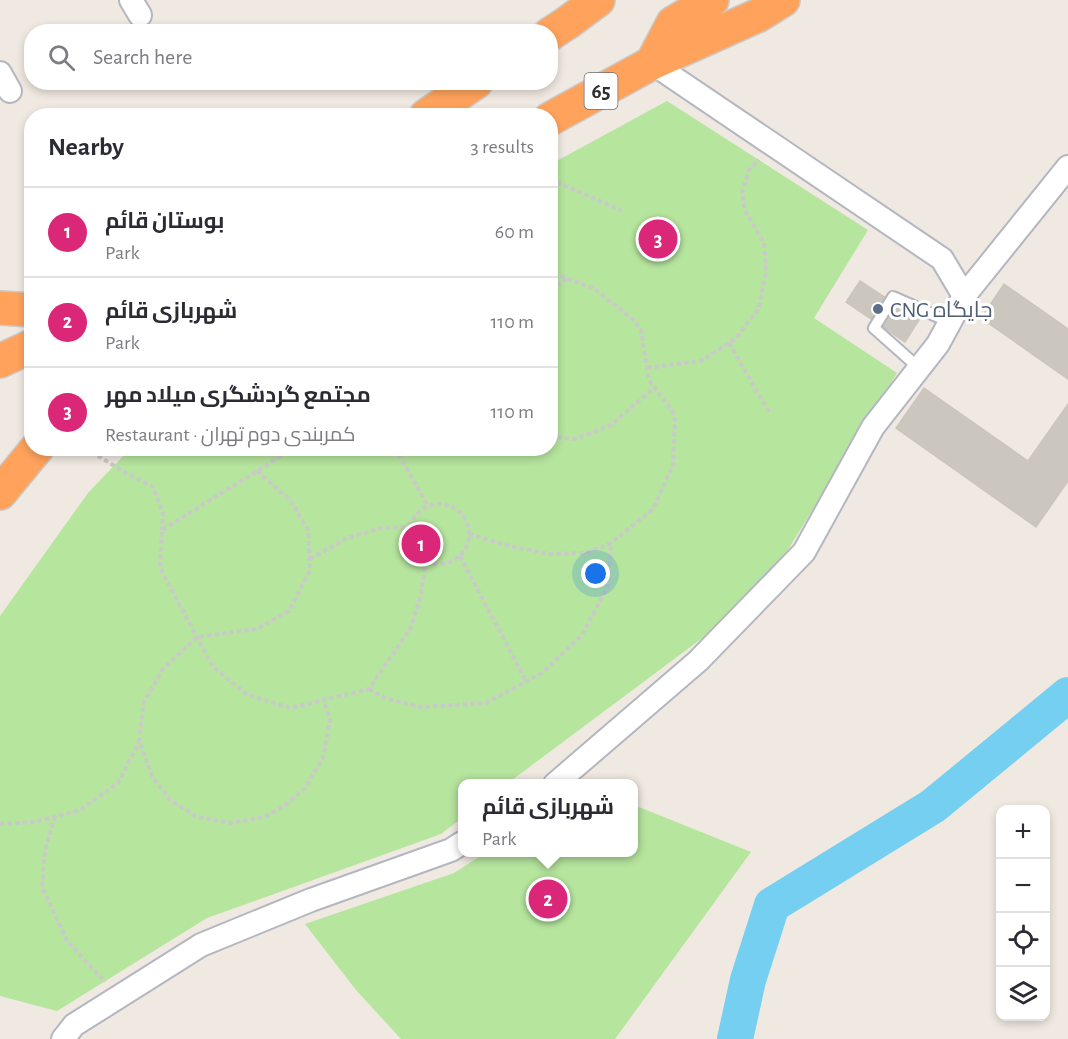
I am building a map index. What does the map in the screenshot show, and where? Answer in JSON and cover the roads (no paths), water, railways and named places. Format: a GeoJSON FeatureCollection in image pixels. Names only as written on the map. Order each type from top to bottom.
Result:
{"type":"FeatureCollection","features":[{"type":"Feature","properties":{"kind":"highway"},"geometry":{"type":"LineString","coordinates":[[558,28],[598,0]]}},
{"type":"Feature","properties":{"kind":"highway"},"geometry":{"type":"LineString","coordinates":[[652,63],[673,23],[712,0]]}},
{"type":"Feature","properties":{"kind":"highway"},"geometry":{"type":"LineString","coordinates":[[652,63],[759,15],[783,0]]}},
{"type":"Feature","properties":{"kind":"highway","name":"65"},"geometry":{"type":"LineString","coordinates":[[558,115],[652,63]]}},
{"type":"Feature","properties":{"kind":"highway"},"geometry":{"type":"LineString","coordinates":[[438,108],[465,90]]}},
{"type":"Feature","properties":{"kind":"highway"},"geometry":{"type":"LineString","coordinates":[[0,308],[24,310]]}},
{"type":"Feature","properties":{"kind":"highway"},"geometry":{"type":"LineString","coordinates":[[0,361],[24,350]]}},
{"type":"Feature","properties":{"kind":"highway"},"geometry":{"type":"LineString","coordinates":[[0,493],[30,456]]}},
{"type":"Feature","properties":{"kind":"street"},"geometry":{"type":"LineString","coordinates":[[652,63],[942,259],[964,296]]}},
{"type":"Feature","properties":{"kind":"street"},"geometry":{"type":"LineString","coordinates":[[560,779],[698,661],[804,552],[873,427],[938,344],[964,296],[1068,167]]}},
{"type":"Feature","properties":{"kind":"street"},"geometry":{"type":"LineString","coordinates":[[63,1039],[74,1025],[201,945],[311,900],[458,846]]}},
{"type":"Feature","properties":{"kind":"lane"},"geometry":{"type":"LineString","coordinates":[[919,368],[874,328],[893,297],[950,322]]}},
{"type":"Feature","properties":{"kind":"waterway"},"geometry":{"type":"LineString","coordinates":[[735,1039],[748,980],[772,905],[933,806],[1068,695]]}},
{"type":"Feature","properties":{"kind":"place","name":"مجتمع گردشگری میلاد مهر"},"geometry":{"type":"Point","coordinates":[658,239]}},
{"type":"Feature","properties":{"kind":"place","name":"CNG جایگاه"},"geometry":{"type":"Point","coordinates":[878,309]}},
{"type":"Feature","properties":{"kind":"place","name":"بوستان قائم"},"geometry":{"type":"Point","coordinates":[421,544]}},
{"type":"Feature","properties":{"kind":"place","name":"شهربازی قائم"},"geometry":{"type":"Point","coordinates":[548,899]}}]}
